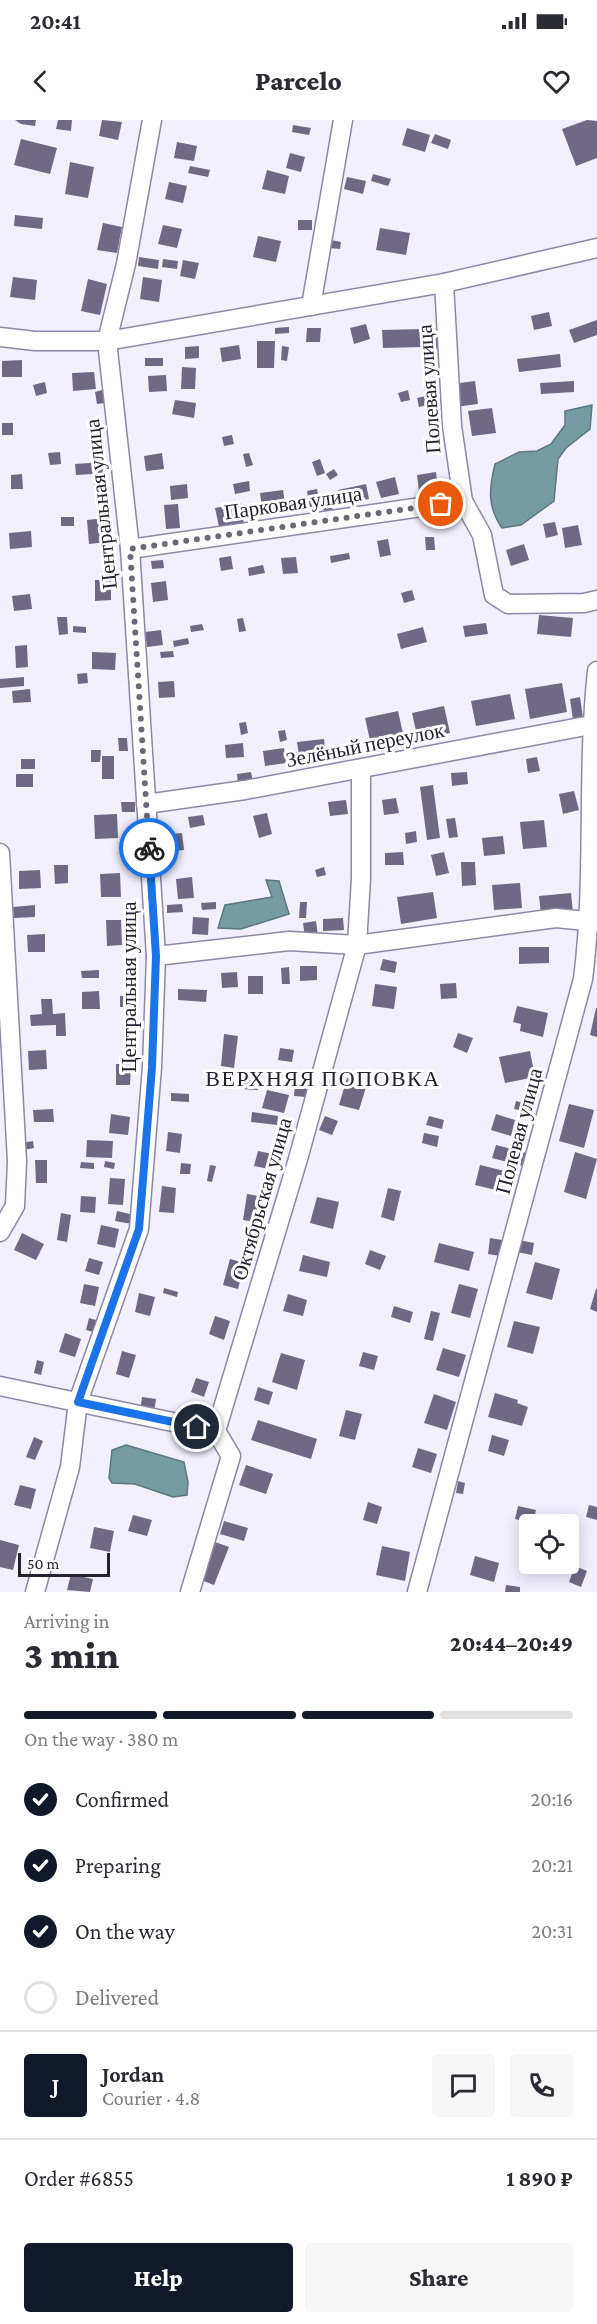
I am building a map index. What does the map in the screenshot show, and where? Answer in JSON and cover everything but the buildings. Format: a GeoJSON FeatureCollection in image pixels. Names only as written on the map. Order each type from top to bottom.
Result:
{"type":"FeatureCollection","features":[{"type":"Feature","properties":{"kind":"street","name":"Центральная улица"},"geometry":{"type":"LineString","coordinates":[[35,1592],[70,1467],[78,1402],[139,1229],[152,1067],[156,956],[130,549],[107,341],[126,264],[152,120]]}},
{"type":"Feature","properties":{"kind":"street"},"geometry":{"type":"LineString","coordinates":[[311,306],[343,120]]}},
{"type":"Feature","properties":{"kind":"street"},"geometry":{"type":"LineString","coordinates":[[0,337],[35,341],[107,341],[444,283],[597,248]]}},
{"type":"Feature","properties":{"kind":"street","name":"Полевая улица"},"geometry":{"type":"LineString","coordinates":[[444,283],[452,426],[463,501],[482,535],[494,595],[508,604],[584,603],[597,600]]}},
{"type":"Feature","properties":{"kind":"street","name":"Парковая улица"},"geometry":{"type":"LineString","coordinates":[[130,549],[463,501]]}},
{"type":"Feature","properties":{"kind":"street","name":"Полевая улица"},"geometry":{"type":"LineString","coordinates":[[417,1592],[583,979],[594,922],[591,725],[597,671]]}},
{"type":"Feature","properties":{"kind":"street","name":"Зелёный переулок"},"geometry":{"type":"LineString","coordinates":[[146,804],[246,790],[591,725]]}},
{"type":"Feature","properties":{"kind":"street","name":"Октябрьская улица"},"geometry":{"type":"LineString","coordinates":[[216,1431],[298,1159],[357,945],[361,878],[362,769]]}},
{"type":"Feature","properties":{"kind":"street"},"geometry":{"type":"LineString","coordinates":[[0,853],[17,1161],[15,1206],[0,1232]]}},
{"type":"Feature","properties":{"kind":"street"},"geometry":{"type":"LineString","coordinates":[[156,956],[289,941],[357,945],[556,918],[594,922]]}},
{"type":"Feature","properties":{"kind":"street"},"geometry":{"type":"LineString","coordinates":[[0,1386],[216,1431],[231,1456],[190,1592]]}},
{"type":"Feature","properties":{"kind":"shaded area"},"geometry":{"type":"Polygon","coordinates":[[[592,405],[590,429],[566,448],[558,459],[554,501],[521,525],[502,528],[494,512],[491,497],[491,481],[495,464],[519,452],[537,451],[551,444],[565,425],[565,411],[592,405]]]}},
{"type":"Feature","properties":{"kind":"shaded area"},"geometry":{"type":"Polygon","coordinates":[[[266,880],[279,881],[289,914],[241,929],[218,928],[225,905],[272,897],[266,880]]]}},
{"type":"Feature","properties":{"kind":"shaded area"},"geometry":{"type":"Polygon","coordinates":[[[126,1445],[184,1462],[188,1482],[187,1495],[173,1497],[135,1484],[112,1483],[109,1478],[112,1450],[126,1445]]]}},
{"type":"Feature","properties":{"kind":"way so far"},"geometry":{"type":"LineString","coordinates":[[149,848],[130,549],[441,504]]}},
{"type":"Feature","properties":{"kind":"district","name":"ВЕРХНЯЯ ПОПОВКА"},"geometry":{"type":"Point","coordinates":[323,1078]}},
{"type":"Feature","properties":{"kind":"route"},"geometry":{"type":"LineString","coordinates":[[149,848],[156,956],[152,1067],[139,1229],[78,1402],[197,1427]]}}]}
